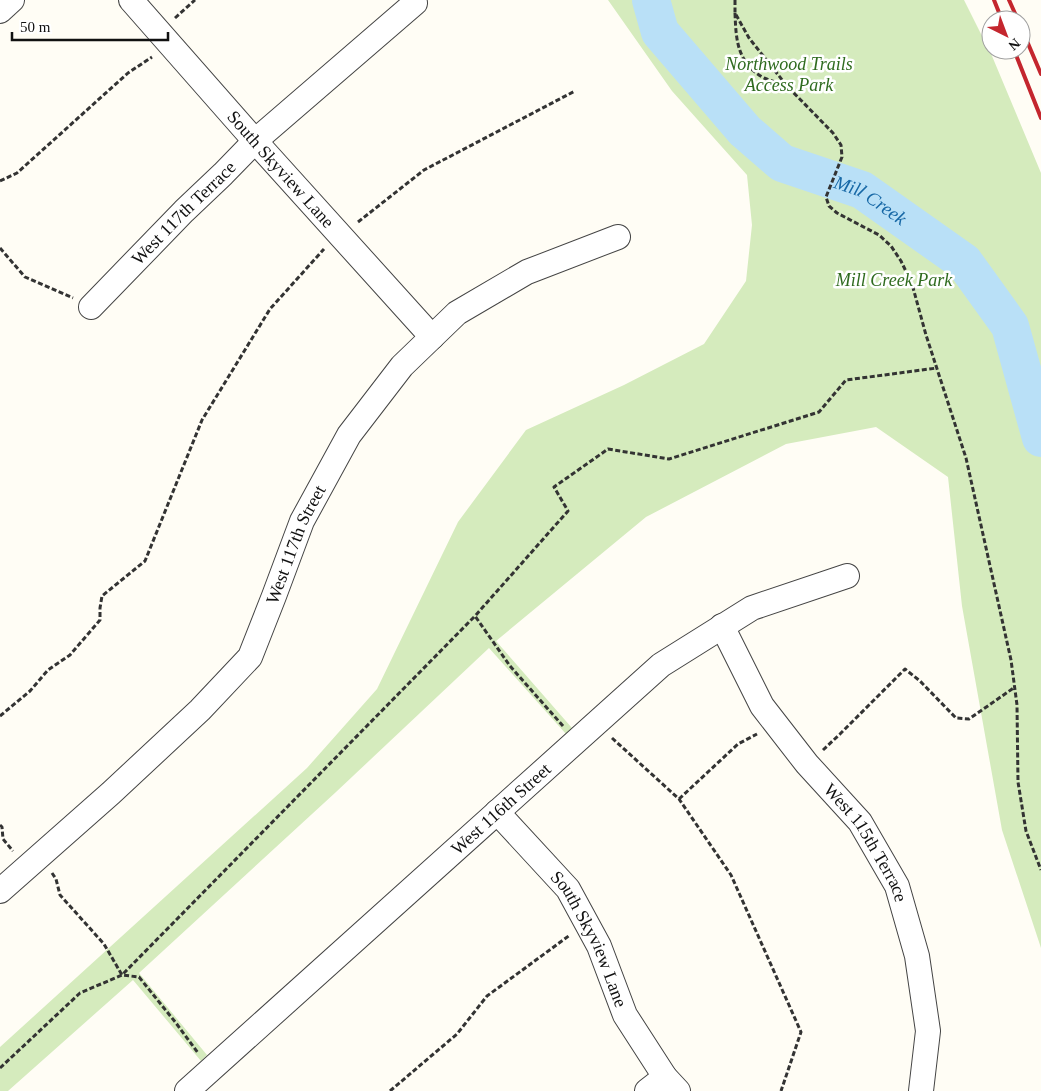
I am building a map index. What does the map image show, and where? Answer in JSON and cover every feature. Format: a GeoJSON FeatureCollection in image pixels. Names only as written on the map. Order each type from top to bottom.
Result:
{"type":"FeatureCollection","features":[{"type":"Feature","properties":{"kind":"street"},"geometry":{"type":"LineString","coordinates":[[0,11],[12,0]]}},
{"type":"Feature","properties":{"kind":"street","name":"South Skyview Lane"},"geometry":{"type":"LineString","coordinates":[[131,0],[432,337]]}},
{"type":"Feature","properties":{"kind":"street","name":"West 117th Terrace"},"geometry":{"type":"LineString","coordinates":[[91,307],[255,141],[415,3]]}},
{"type":"Feature","properties":{"kind":"street","name":"West 117th Street"},"geometry":{"type":"LineString","coordinates":[[0,891],[111,793],[200,710],[250,657],[302,521],[349,435],[402,366],[457,313],[527,272],[618,237]]}},
{"type":"Feature","properties":{"kind":"street","name":"West 116th Street"},"geometry":{"type":"LineString","coordinates":[[187,1091],[660,665],[752,608],[847,576]]}},
{"type":"Feature","properties":{"kind":"street","name":"West 115th Terrace"},"geometry":{"type":"LineString","coordinates":[[722,626],[762,706],[807,764],[860,822],[897,886],[917,956],[928,1031],[921,1091]]}},
{"type":"Feature","properties":{"kind":"street","name":"South Skyview Lane"},"geometry":{"type":"LineString","coordinates":[[497,812],[568,889],[599,946],[625,1015],[663,1086]]}},
{"type":"Feature","properties":{"kind":"path"},"geometry":{"type":"LineString","coordinates":[[0,181],[16,173],[128,73],[157,53],[170,22],[195,0]]}},
{"type":"Feature","properties":{"kind":"path"},"geometry":{"type":"LineString","coordinates":[[735,0],[736,39],[740,53],[750,67],[764,78],[787,86]]}},
{"type":"Feature","properties":{"kind":"path"},"geometry":{"type":"LineString","coordinates":[[735,13],[749,38],[787,86],[833,133],[841,145],[842,158],[826,197],[829,206],[837,213],[879,235],[891,246],[912,284],[926,335],[966,458],[1011,660],[1017,705],[1018,782],[1026,830],[1041,870]]}},
{"type":"Feature","properties":{"kind":"path"},"geometry":{"type":"LineString","coordinates":[[0,716],[30,691],[48,670],[70,655],[100,620],[102,596],[145,561],[202,420],[270,309],[327,246],[424,170],[575,91]]}},
{"type":"Feature","properties":{"kind":"path"},"geometry":{"type":"LineString","coordinates":[[0,248],[25,277],[91,307]]}},
{"type":"Feature","properties":{"kind":"path"},"geometry":{"type":"LineString","coordinates":[[0,1068],[80,993],[122,975],[475,616]]}},
{"type":"Feature","properties":{"kind":"path"},"geometry":{"type":"LineString","coordinates":[[807,764],[905,669],[920,681],[956,718],[968,719],[1015,687]]}},
{"type":"Feature","properties":{"kind":"path"},"geometry":{"type":"LineString","coordinates":[[679,799],[738,744],[776,724]]}},
{"type":"Feature","properties":{"kind":"path"},"geometry":{"type":"LineString","coordinates":[[0,825],[2,827],[3,839],[19,857],[49,869],[56,879],[60,895],[104,944],[122,975]]}},
{"type":"Feature","properties":{"kind":"path"},"geometry":{"type":"LineString","coordinates":[[390,1091],[457,1034],[487,996],[586,923]]}},
{"type":"Feature","properties":{"kind":"path"},"geometry":{"type":"LineString","coordinates":[[122,975],[139,977],[202,1058],[208,1072]]}},
{"type":"Feature","properties":{"kind":"green space","name":"Mill Creek Park"},"geometry":{"type":"Polygon","coordinates":[[[608,0],[964,0],[981,34],[981,60],[994,60],[1041,173],[1041,948],[1002,830],[962,606],[948,477],[876,427],[786,444],[646,517],[496,641],[572,728],[566,734],[489,648],[139,973],[207,1055],[201,1061],[133,980],[8,1091],[0,1091],[0,1047],[307,768],[377,689],[458,522],[526,430],[624,385],[704,344],[746,281],[752,225],[747,175],[672,91],[608,0]]]}},
{"type":"Feature","properties":{"kind":"waterway","name":"Mill Creek"},"geometry":{"type":"LineString","coordinates":[[651,0],[660,32],[745,131],[782,163],[862,190],[964,262],[1010,326],[1041,438]]}},
{"type":"Feature","properties":{"kind":"railway"},"geometry":{"type":"LineString","coordinates":[[994,0],[998,10]]}},
{"type":"Feature","properties":{"kind":"railway"},"geometry":{"type":"LineString","coordinates":[[1009,0],[1014,10]]}},
{"type":"Feature","properties":{"kind":"railway"},"geometry":{"type":"LineString","coordinates":[[1031,50],[1041,74]]}},
{"type":"Feature","properties":{"kind":"railway"},"geometry":{"type":"LineString","coordinates":[[1018,60],[1041,118]]}},
{"type":"Feature","properties":{"kind":"park label","name":"Northwood Trails Access Park"},"geometry":{"type":"Point","coordinates":[789,74]}}]}
